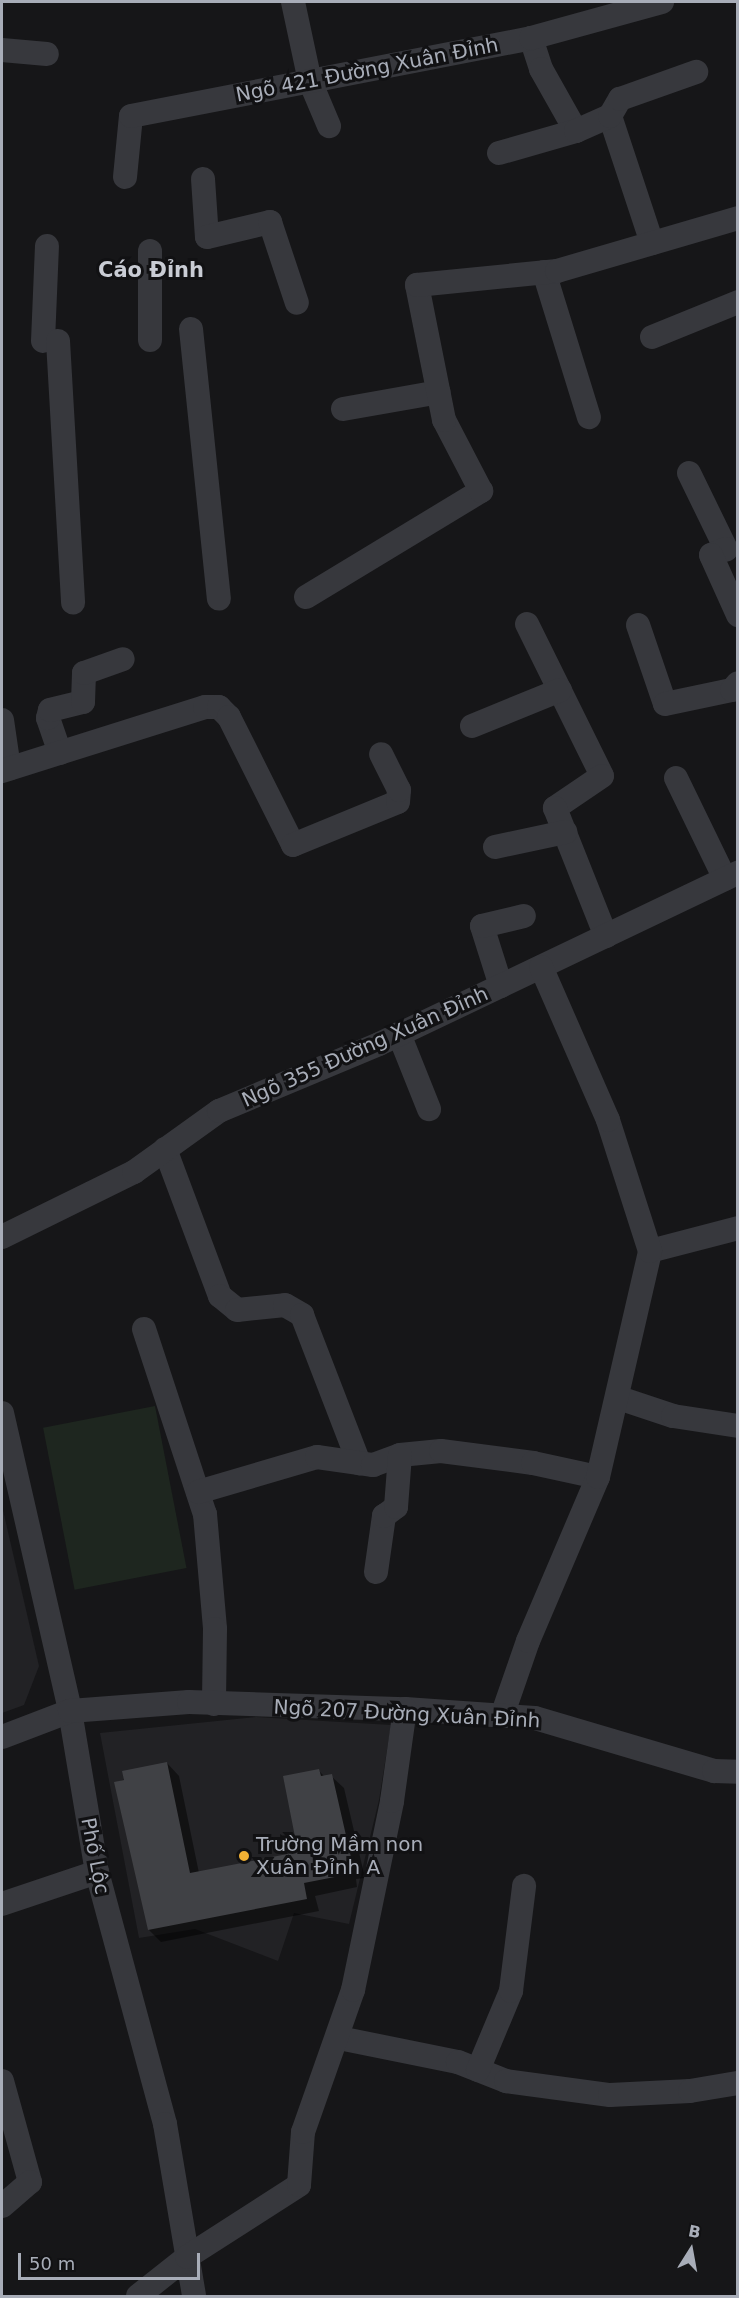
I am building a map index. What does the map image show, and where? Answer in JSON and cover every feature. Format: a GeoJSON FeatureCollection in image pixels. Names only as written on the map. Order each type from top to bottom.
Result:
{"type":"FeatureCollection","features":[{"type":"Feature","properties":{"kind":"street"},"geometry":{"type":"LineString","coordinates":[[293,2],[310,81],[329,126]]}},
{"type":"Feature","properties":{"kind":"street","name":"Ngõ 421 Đường Xuân Đỉnh"},"geometry":{"type":"LineString","coordinates":[[125,177],[131,116],[531,38],[662,2]]}},
{"type":"Feature","properties":{"kind":"street"},"geometry":{"type":"LineString","coordinates":[[531,38],[541,69],[576,131]]}},
{"type":"Feature","properties":{"kind":"street"},"geometry":{"type":"LineString","coordinates":[[2,51],[47,54]]}},
{"type":"Feature","properties":{"kind":"street"},"geometry":{"type":"LineString","coordinates":[[499,153],[576,131],[610,116],[621,99],[696,72]]}},
{"type":"Feature","properties":{"kind":"street"},"geometry":{"type":"LineString","coordinates":[[610,116],[652,243]]}},
{"type":"Feature","properties":{"kind":"street"},"geometry":{"type":"LineString","coordinates":[[203,179],[207,237],[270,222],[297,303]]}},
{"type":"Feature","properties":{"kind":"street"},"geometry":{"type":"LineString","coordinates":[[306,597],[481,490],[444,420],[417,285],[544,272],[738,218]]}},
{"type":"Feature","properties":{"kind":"street"},"geometry":{"type":"LineString","coordinates":[[47,246],[51,341],[73,603]]}},
{"type":"Feature","properties":{"kind":"street"},"geometry":{"type":"LineString","coordinates":[[150,251],[150,340]]}},
{"type":"Feature","properties":{"kind":"street"},"geometry":{"type":"LineString","coordinates":[[544,272],[589,417]]}},
{"type":"Feature","properties":{"kind":"street"},"geometry":{"type":"LineString","coordinates":[[652,337],[738,302]]}},
{"type":"Feature","properties":{"kind":"street"},"geometry":{"type":"LineString","coordinates":[[191,329],[219,599]]}},
{"type":"Feature","properties":{"kind":"street"},"geometry":{"type":"LineString","coordinates":[[343,409],[438,392]]}},
{"type":"Feature","properties":{"kind":"street"},"geometry":{"type":"LineString","coordinates":[[688,473],[726,549],[711,555],[738,615]]}},
{"type":"Feature","properties":{"kind":"street"},"geometry":{"type":"LineString","coordinates":[[526,624],[602,776],[555,808],[606,936]]}},
{"type":"Feature","properties":{"kind":"street"},"geometry":{"type":"LineString","coordinates":[[638,625],[665,704],[736,692]]}},
{"type":"Feature","properties":{"kind":"street"},"geometry":{"type":"LineString","coordinates":[[60,753],[48,718],[50,710],[83,702],[84,673],[123,659]]}},
{"type":"Feature","properties":{"kind":"street"},"geometry":{"type":"LineString","coordinates":[[472,726],[560,690]]}},
{"type":"Feature","properties":{"kind":"street"},"geometry":{"type":"LineString","coordinates":[[2,720],[5,770],[205,707],[219,707],[229,717],[294,845],[398,802],[399,790],[381,754]]}},
{"type":"Feature","properties":{"kind":"street"},"geometry":{"type":"LineString","coordinates":[[676,778],[731,876]]}},
{"type":"Feature","properties":{"kind":"street"},"geometry":{"type":"LineString","coordinates":[[495,847],[565,832]]}},
{"type":"Feature","properties":{"kind":"street","name":"Ngõ 355 Đường Xuân Đỉnh"},"geometry":{"type":"LineString","coordinates":[[2,1237],[134,1172],[219,1111],[399,1034],[731,876]]}},
{"type":"Feature","properties":{"kind":"street"},"geometry":{"type":"LineString","coordinates":[[501,986],[482,926],[524,916]]}},
{"type":"Feature","properties":{"kind":"street"},"geometry":{"type":"LineString","coordinates":[[502,1716],[528,1641],[598,1478],[619,1398],[650,1251],[608,1120],[541,967]]}},
{"type":"Feature","properties":{"kind":"street"},"geometry":{"type":"LineString","coordinates":[[399,1034],[429,1109]]}},
{"type":"Feature","properties":{"kind":"street"},"geometry":{"type":"LineString","coordinates":[[165,1149],[220,1296],[237,1310],[285,1305],[302,1315],[359,1463]]}},
{"type":"Feature","properties":{"kind":"street"},"geometry":{"type":"LineString","coordinates":[[650,1251],[738,1228]]}},
{"type":"Feature","properties":{"kind":"street"},"geometry":{"type":"LineString","coordinates":[[144,1329],[205,1514],[215,1629],[214,1704]]}},
{"type":"Feature","properties":{"kind":"street"},"geometry":{"type":"LineString","coordinates":[[619,1398],[673,1416],[738,1426]]}},
{"type":"Feature","properties":{"kind":"street","name":"Phố Lộc"},"geometry":{"type":"LineString","coordinates":[[2,1413],[70,1711],[97,1872],[165,2124],[194,2296]]}},
{"type":"Feature","properties":{"kind":"street"},"geometry":{"type":"LineString","coordinates":[[198,1492],[317,1457],[373,1465],[400,1455],[441,1451],[533,1463],[598,1478]]}},
{"type":"Feature","properties":{"kind":"street"},"geometry":{"type":"LineString","coordinates":[[376,1572],[384,1516],[396,1507],[400,1455]]}},
{"type":"Feature","properties":{"kind":"street","name":"Ngõ 207 Đường Xuân Đỉnh"},"geometry":{"type":"LineString","coordinates":[[2,1737],[70,1711],[214,1704],[405,1709],[535,1718],[714,1771],[738,1772]]}},
{"type":"Feature","properties":{"kind":"street"},"geometry":{"type":"LineString","coordinates":[[138,2296],[187,2257],[299,2185],[303,2132],[339,2038],[393,1801],[405,1709]]}},
{"type":"Feature","properties":{"kind":"street"},"geometry":{"type":"LineString","coordinates":[[2,1904],[97,1872]]}},
{"type":"Feature","properties":{"kind":"street"},"geometry":{"type":"LineString","coordinates":[[478,2070],[511,1991],[524,1886]]}},
{"type":"Feature","properties":{"kind":"street"},"geometry":{"type":"LineString","coordinates":[[339,2038],[458,2062],[506,2081],[610,2095],[690,2091],[738,2083]]}},
{"type":"Feature","properties":{"kind":"street"},"geometry":{"type":"LineString","coordinates":[[2,2081],[30,2182],[2,2206]]}},
{"type":"Feature","properties":{"kind":"shaded area"},"geometry":{"type":"Polygon","coordinates":[[[155,1406],[186,1568],[75,1590],[43,1428],[155,1406]]]}},
{"type":"Feature","properties":{"kind":"shaded area"},"geometry":{"type":"Polygon","coordinates":[[[2,1506],[39,1666],[24,1705],[2,1713],[2,1506]]]}},
{"type":"Feature","properties":{"kind":"shaded area","name":"Trường Mầm non Xuân Đỉnh A"},"geometry":{"type":"Polygon","coordinates":[[[256,1717],[391,1725],[379,1800],[349,1924],[294,1913],[278,1961],[195,1929],[139,1938],[100,1733],[256,1717]]]}},
{"type":"Feature","properties":{"kind":"building"},"geometry":{"type":"Polygon","coordinates":[[[167,1762],[190,1873],[298,1852],[283,1776],[319,1769],[321,1776],[332,1774],[353,1866],[344,1867],[345,1875],[304,1883],[307,1899],[148,1930],[114,1782],[124,1780],[122,1771],[167,1762]]]}},
{"type":"Feature","properties":{"kind":"place","name":"Trường Mầm non Xuân Đỉnh A"},"geometry":{"type":"Point","coordinates":[244,1856]}},
{"type":"Feature","properties":{"kind":"district","name":"Cáo Đỉnh"},"geometry":{"type":"Point","coordinates":[151,270]}}]}
